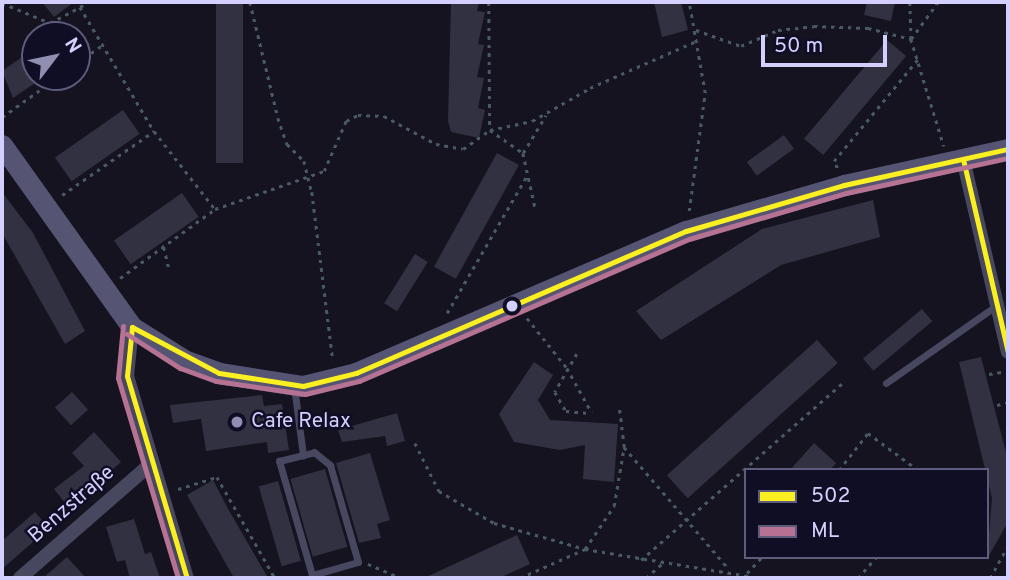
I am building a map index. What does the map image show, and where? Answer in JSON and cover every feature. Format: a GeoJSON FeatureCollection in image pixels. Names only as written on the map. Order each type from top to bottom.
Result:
{"type":"FeatureCollection","features":[{"type":"Feature","properties":{"kind":"street"},"geometry":{"type":"LineString","coordinates":[[2,145],[101,291],[132,327],[200,366],[253,383],[294,386],[333,378],[686,231],[845,186],[1008,149]]}},
{"type":"Feature","properties":{"kind":"street"},"geometry":{"type":"LineString","coordinates":[[956,161],[1008,352]]}},
{"type":"Feature","properties":{"kind":"street"},"geometry":{"type":"LineString","coordinates":[[132,327],[127,376],[187,578]]}},
{"type":"Feature","properties":{"kind":"street","name":"Benzstraße"},"geometry":{"type":"LineString","coordinates":[[20,578],[152,463]]}},
{"type":"Feature","properties":{"kind":"lane"},"geometry":{"type":"LineString","coordinates":[[886,383],[997,304]]}},
{"type":"Feature","properties":{"kind":"lane"},"geometry":{"type":"LineString","coordinates":[[294,386],[303,455]]}},
{"type":"Feature","properties":{"kind":"lane"},"geometry":{"type":"LineString","coordinates":[[314,452],[330,464],[358,562],[312,575],[279,461],[303,455],[314,452]]}},
{"type":"Feature","properties":{"kind":"path"},"geometry":{"type":"LineString","coordinates":[[2,3],[50,23],[87,2]]}},
{"type":"Feature","properties":{"kind":"path"},"geometry":{"type":"LineString","coordinates":[[250,2],[278,118],[309,178],[332,313],[333,378]]}},
{"type":"Feature","properties":{"kind":"path"},"geometry":{"type":"LineString","coordinates":[[489,2],[490,130]]}},
{"type":"Feature","properties":{"kind":"path"},"geometry":{"type":"LineString","coordinates":[[686,231],[704,115],[699,40],[689,2]]}},
{"type":"Feature","properties":{"kind":"path"},"geometry":{"type":"LineString","coordinates":[[910,2],[911,38],[956,161]]}},
{"type":"Feature","properties":{"kind":"path"},"geometry":{"type":"LineString","coordinates":[[911,38],[938,2]]}},
{"type":"Feature","properties":{"kind":"path"},"geometry":{"type":"LineString","coordinates":[[80,7],[154,131],[215,209]]}},
{"type":"Feature","properties":{"kind":"path"},"geometry":{"type":"LineString","coordinates":[[696,30],[741,46],[778,30],[814,26],[868,27],[911,38]]}},
{"type":"Feature","properties":{"kind":"path"},"geometry":{"type":"LineString","coordinates":[[101,291],[215,209],[324,172],[346,121],[358,115],[384,116],[436,144],[463,149],[490,130],[546,115],[590,88],[699,40]]}},
{"type":"Feature","properties":{"kind":"path"},"geometry":{"type":"LineString","coordinates":[[91,53],[103,45]]}},
{"type":"Feature","properties":{"kind":"path"},"geometry":{"type":"LineString","coordinates":[[845,186],[834,161],[918,59]]}},
{"type":"Feature","properties":{"kind":"path"},"geometry":{"type":"LineString","coordinates":[[2,117],[38,91]]}},
{"type":"Feature","properties":{"kind":"path"},"geometry":{"type":"LineString","coordinates":[[536,211],[526,177],[523,153],[546,115]]}},
{"type":"Feature","properties":{"kind":"path"},"geometry":{"type":"LineString","coordinates":[[490,130],[523,153]]}},
{"type":"Feature","properties":{"kind":"path"},"geometry":{"type":"LineString","coordinates":[[45,207],[154,131]]}},
{"type":"Feature","properties":{"kind":"path"},"geometry":{"type":"LineString","coordinates":[[453,330],[447,311],[526,177]]}},
{"type":"Feature","properties":{"kind":"path"},"geometry":{"type":"LineString","coordinates":[[164,247],[169,269]]}},
{"type":"Feature","properties":{"kind":"path"},"geometry":{"type":"LineString","coordinates":[[514,302],[567,368],[592,413],[566,411],[555,392],[567,368],[577,354]]}},
{"type":"Feature","properties":{"kind":"path"},"geometry":{"type":"LineString","coordinates":[[989,373],[1008,372]]}},
{"type":"Feature","properties":{"kind":"path"},"geometry":{"type":"LineString","coordinates":[[745,468],[845,381]]}},
{"type":"Feature","properties":{"kind":"path"},"geometry":{"type":"LineString","coordinates":[[997,405],[1008,402]]}},
{"type":"Feature","properties":{"kind":"path"},"geometry":{"type":"LineString","coordinates":[[520,578],[585,549],[621,489],[624,447],[619,405]]}},
{"type":"Feature","properties":{"kind":"path"},"geometry":{"type":"LineString","coordinates":[[841,468],[868,433],[915,468]]}},
{"type":"Feature","properties":{"kind":"path"},"geometry":{"type":"LineString","coordinates":[[415,443],[439,491],[494,523],[585,549],[641,560],[730,570],[759,578]]}},
{"type":"Feature","properties":{"kind":"path"},"geometry":{"type":"LineString","coordinates":[[624,447],[730,570]]}},
{"type":"Feature","properties":{"kind":"path"},"geometry":{"type":"LineString","coordinates":[[641,560],[744,469]]}},
{"type":"Feature","properties":{"kind":"path"},"geometry":{"type":"LineString","coordinates":[[161,494],[217,477],[275,578]]}},
{"type":"Feature","properties":{"kind":"path"},"geometry":{"type":"LineString","coordinates":[[990,578],[1008,545]]}},
{"type":"Feature","properties":{"kind":"path"},"geometry":{"type":"LineString","coordinates":[[747,573],[760,559]]}},
{"type":"Feature","properties":{"kind":"path"},"geometry":{"type":"LineString","coordinates":[[858,578],[874,559]]}},
{"type":"Feature","properties":{"kind":"path"},"geometry":{"type":"LineString","coordinates":[[358,562],[401,578]]}},
{"type":"Feature","properties":{"kind":"path"},"geometry":{"type":"LineString","coordinates":[[646,578],[664,562]]}},
{"type":"Feature","properties":{"kind":"building"},"geometry":{"type":"Polygon","coordinates":[[[42,2],[74,2],[54,17],[42,2]]]}},
{"type":"Feature","properties":{"kind":"building"},"geometry":{"type":"Polygon","coordinates":[[[216,2],[243,2],[243,163],[216,163],[216,2]]]}},
{"type":"Feature","properties":{"kind":"building"},"geometry":{"type":"Polygon","coordinates":[[[451,2],[479,2],[477,11],[485,12],[478,44],[484,45],[477,77],[484,78],[478,108],[485,110],[479,138],[451,132],[448,121],[451,2]]]}},
{"type":"Feature","properties":{"kind":"building"},"geometry":{"type":"Polygon","coordinates":[[[654,2],[681,2],[688,30],[662,37],[654,2]]]}},
{"type":"Feature","properties":{"kind":"building"},"geometry":{"type":"Polygon","coordinates":[[[867,2],[895,2],[891,21],[864,15],[867,2]]]}},
{"type":"Feature","properties":{"kind":"building"},"geometry":{"type":"Polygon","coordinates":[[[887,40],[906,56],[823,155],[804,139],[887,40]]]}},
{"type":"Feature","properties":{"kind":"building"},"geometry":{"type":"Polygon","coordinates":[[[21,58],[21,91],[23,91],[13,98],[2,71],[21,58]]]}},
{"type":"Feature","properties":{"kind":"building"},"geometry":{"type":"Polygon","coordinates":[[[123,110],[140,134],[72,181],[55,158],[123,110]]]}},
{"type":"Feature","properties":{"kind":"building"},"geometry":{"type":"Polygon","coordinates":[[[784,135],[794,149],[757,176],[747,162],[784,135]]]}},
{"type":"Feature","properties":{"kind":"building"},"geometry":{"type":"Polygon","coordinates":[[[497,153],[519,165],[456,279],[434,267],[497,153]]]}},
{"type":"Feature","properties":{"kind":"building"},"geometry":{"type":"Polygon","coordinates":[[[2,192],[33,233],[85,331],[65,344],[2,233],[2,192]]]}},
{"type":"Feature","properties":{"kind":"building"},"geometry":{"type":"Polygon","coordinates":[[[182,193],[199,217],[131,264],[114,241],[182,193]]]}},
{"type":"Feature","properties":{"kind":"building"},"geometry":{"type":"Polygon","coordinates":[[[873,200],[880,237],[781,265],[661,340],[636,311],[762,229],[873,200]]]}},
{"type":"Feature","properties":{"kind":"building"},"geometry":{"type":"Polygon","coordinates":[[[415,254],[428,262],[397,311],[384,303],[415,254]]]}},
{"type":"Feature","properties":{"kind":"building"},"geometry":{"type":"Polygon","coordinates":[[[922,309],[932,321],[873,371],[863,358],[922,309]]]}},
{"type":"Feature","properties":{"kind":"building"},"geometry":{"type":"Polygon","coordinates":[[[817,340],[838,363],[688,498],[667,475],[817,340]]]}},
{"type":"Feature","properties":{"kind":"building"},"geometry":{"type":"Polygon","coordinates":[[[981,357],[1008,460],[1008,522],[989,555],[992,498],[989,468],[985,468],[959,362],[981,357]]]}},
{"type":"Feature","properties":{"kind":"building"},"geometry":{"type":"Polygon","coordinates":[[[534,362],[553,375],[538,400],[550,420],[618,424],[614,482],[583,479],[585,445],[560,450],[514,442],[499,414],[534,362]]]}},
{"type":"Feature","properties":{"kind":"building"},"geometry":{"type":"Polygon","coordinates":[[[72,392],[88,410],[71,425],[55,407],[72,392]]]}},
{"type":"Feature","properties":{"kind":"building"},"geometry":{"type":"Polygon","coordinates":[[[262,395],[264,406],[282,404],[289,450],[268,453],[267,442],[206,451],[201,419],[173,423],[170,405],[262,395]]]}},
{"type":"Feature","properties":{"kind":"building"},"geometry":{"type":"Polygon","coordinates":[[[397,413],[405,441],[387,446],[385,436],[342,442],[338,430],[397,413]]]}},
{"type":"Feature","properties":{"kind":"building"},"geometry":{"type":"Polygon","coordinates":[[[94,432],[121,462],[69,508],[54,489],[84,466],[72,453],[94,432]]]}},
{"type":"Feature","properties":{"kind":"building"},"geometry":{"type":"Polygon","coordinates":[[[814,443],[836,463],[832,468],[792,468],[814,443]]]}},
{"type":"Feature","properties":{"kind":"building"},"geometry":{"type":"Polygon","coordinates":[[[370,453],[390,520],[377,524],[381,538],[359,543],[336,463],[370,453]]]}},
{"type":"Feature","properties":{"kind":"building"},"geometry":{"type":"Polygon","coordinates":[[[325,469],[347,547],[313,557],[290,479],[325,469]]]}},
{"type":"Feature","properties":{"kind":"building"},"geometry":{"type":"Polygon","coordinates":[[[213,480],[268,578],[234,578],[187,495],[213,480]]]}},
{"type":"Feature","properties":{"kind":"building"},"geometry":{"type":"Polygon","coordinates":[[[278,481],[301,561],[282,566],[259,487],[278,481]]]}},
{"type":"Feature","properties":{"kind":"building"},"geometry":{"type":"Polygon","coordinates":[[[35,512],[49,528],[2,569],[2,541],[35,512]]]}},
{"type":"Feature","properties":{"kind":"building"},"geometry":{"type":"Polygon","coordinates":[[[134,519],[145,554],[151,552],[160,578],[130,578],[125,560],[117,562],[106,527],[134,519]]]}},
{"type":"Feature","properties":{"kind":"building"},"geometry":{"type":"Polygon","coordinates":[[[517,535],[530,564],[499,578],[424,578],[517,535]]]}},
{"type":"Feature","properties":{"kind":"building"},"geometry":{"type":"Polygon","coordinates":[[[67,557],[86,578],[43,578],[67,557]]]}},
{"type":"Feature","properties":{"kind":"transit line","name":"502"},"geometry":{"type":"LineString","coordinates":[[132,327],[219,373],[303,386],[356,373],[686,231],[844,185],[1008,149]]}},
{"type":"Feature","properties":{"kind":"transit line","name":"ML"},"geometry":{"type":"LineString","coordinates":[[127,334],[180,368],[216,381],[305,394],[359,381],[689,239],[846,193],[1008,158]]}},
{"type":"Feature","properties":{"kind":"transit line","name":"502"},"geometry":{"type":"LineString","coordinates":[[963,159],[1008,352]]}},
{"type":"Feature","properties":{"kind":"transit line","name":"ML"},"geometry":{"type":"LineString","coordinates":[[123,326],[118,378],[178,578]]}},
{"type":"Feature","properties":{"kind":"transit line","name":"502"},"geometry":{"type":"LineString","coordinates":[[132,327],[127,376],[187,578]]}},
{"type":"Feature","properties":{"kind":"place","name":"Cafe Relax"},"geometry":{"type":"Point","coordinates":[237,422]}}]}
